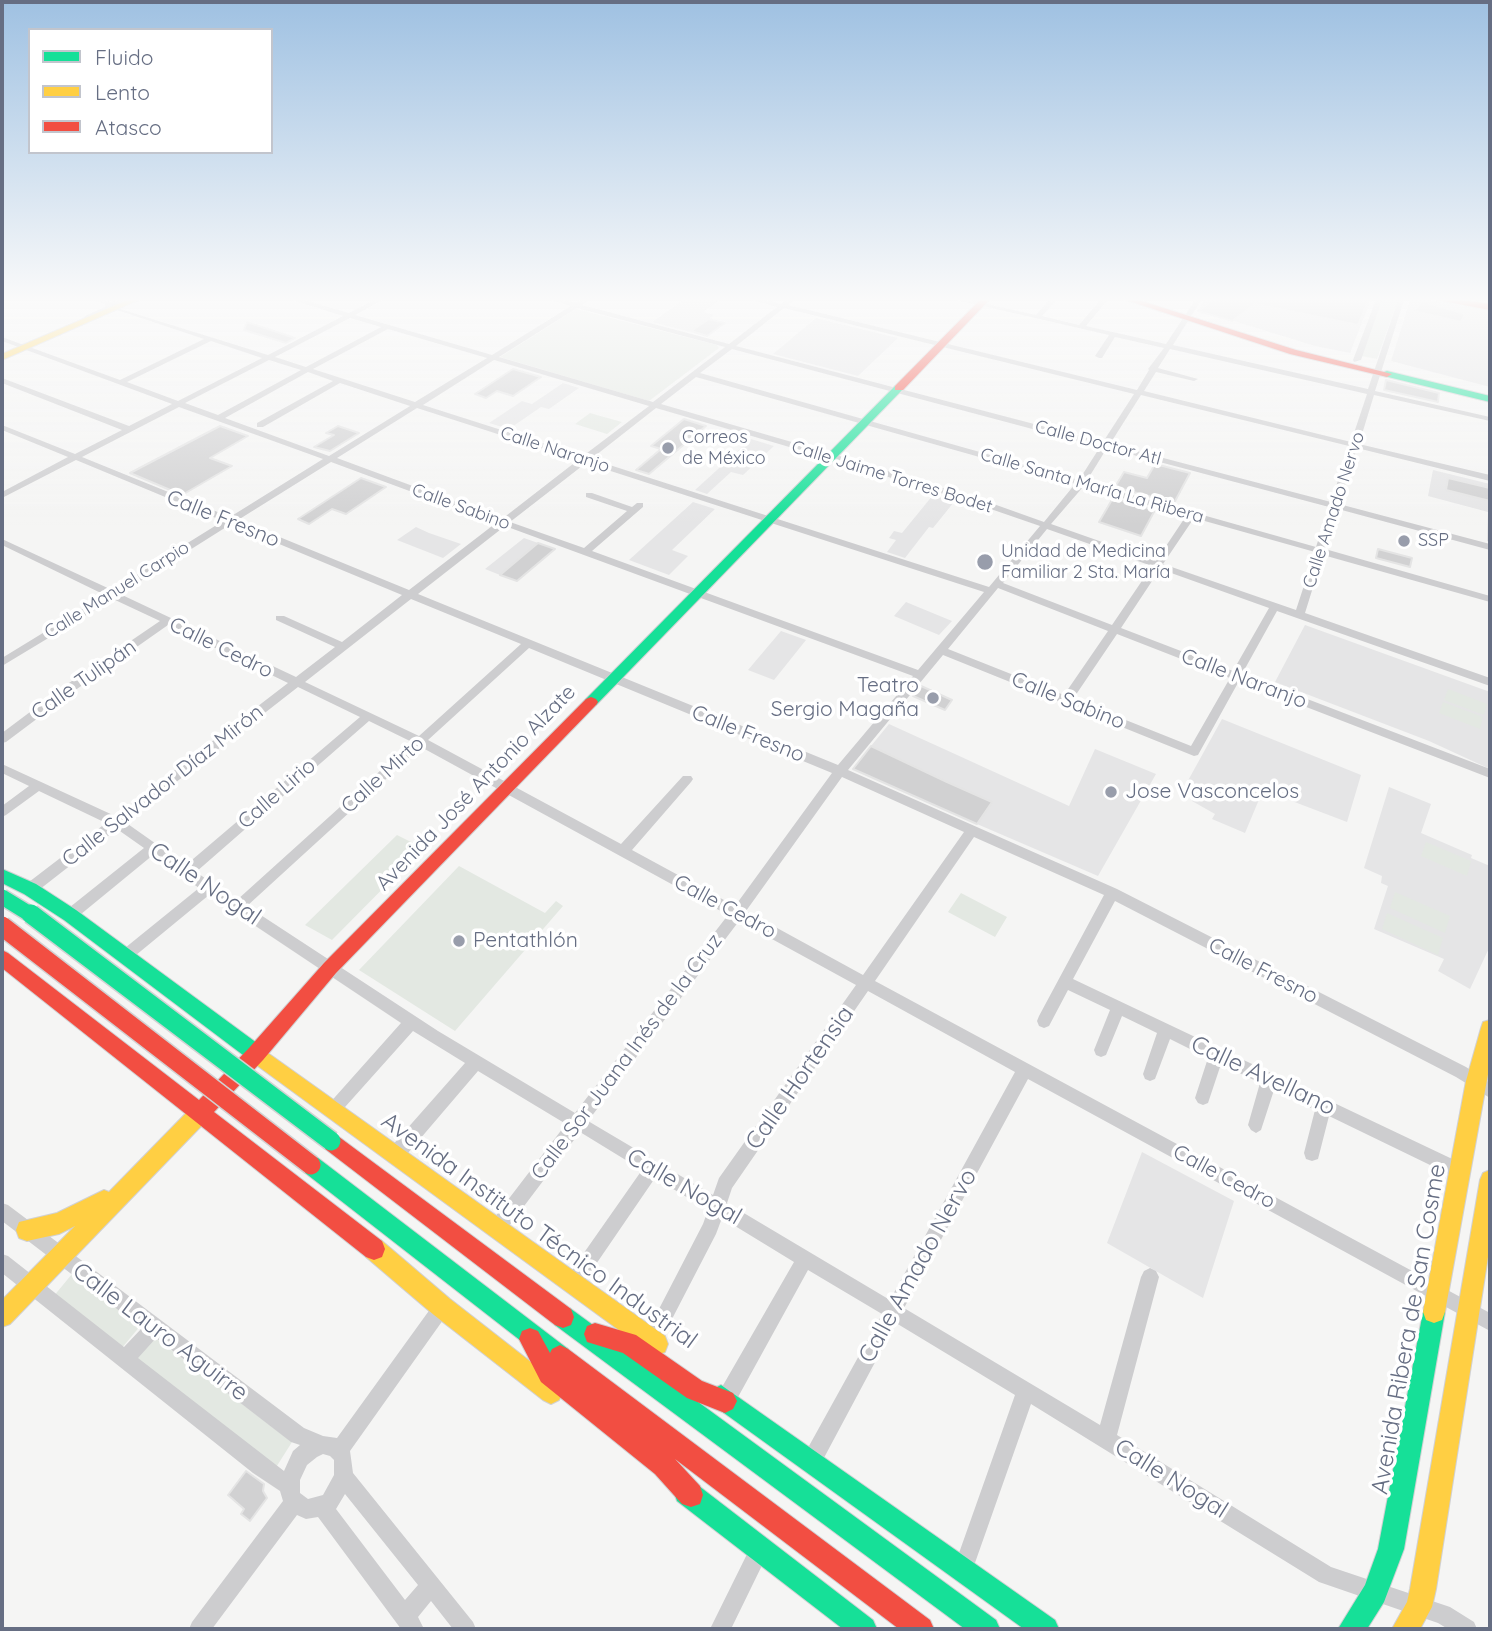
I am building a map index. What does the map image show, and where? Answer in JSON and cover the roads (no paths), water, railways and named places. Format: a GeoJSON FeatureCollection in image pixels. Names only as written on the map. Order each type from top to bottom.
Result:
{"type":"FeatureCollection","features":[{"type":"Feature","properties":{"kind":"main road","name":"Avenida José Antonio Alzate"},"geometry":{"type":"LineString","coordinates":[[2,1316],[256,1054],[330,968],[912,373]]}},
{"type":"Feature","properties":{"kind":"main road"},"geometry":{"type":"LineString","coordinates":[[1397,373],[1490,399]]}},
{"type":"Feature","properties":{"kind":"main road"},"geometry":{"type":"LineString","coordinates":[[1403,373],[1490,392]]}},
{"type":"Feature","properties":{"kind":"main road","name":"Avenida Instituto Técnico Industrial"},"geometry":{"type":"LineString","coordinates":[[2,876],[30,888],[70,915],[332,1111],[396,1154],[702,1377],[725,1401],[1046,1629]]}},
{"type":"Feature","properties":{"kind":"main road"},"geometry":{"type":"LineString","coordinates":[[2,910],[30,888]]}},
{"type":"Feature","properties":{"kind":"main road"},"geometry":{"type":"LineString","coordinates":[[2,897],[34,917],[583,1331],[983,1626]]}},
{"type":"Feature","properties":{"kind":"main road"},"geometry":{"type":"LineString","coordinates":[[2,926],[527,1333],[921,1629]]}},
{"type":"Feature","properties":{"kind":"main road"},"geometry":{"type":"LineString","coordinates":[[2,958],[201,1112],[372,1247],[442,1307],[660,1477],[691,1495],[864,1629]]}},
{"type":"Feature","properties":{"kind":"main road","name":"Avenida Ribera de San Cosme"},"geometry":{"type":"LineString","coordinates":[[1352,1629],[1375,1593],[1391,1549],[1476,1081],[1490,1028]]}},
{"type":"Feature","properties":{"kind":"main road"},"geometry":{"type":"LineString","coordinates":[[1405,1629],[1419,1607],[1490,1180]]}},
{"type":"Feature","properties":{"kind":"main road"},"geometry":{"type":"LineString","coordinates":[[27,1230],[59,1223],[121,1191]]}},
{"type":"Feature","properties":{"kind":"main road"},"geometry":{"type":"LineString","coordinates":[[583,1331],[628,1343],[695,1390],[725,1401]]}},
{"type":"Feature","properties":{"kind":"main road"},"geometry":{"type":"LineString","coordinates":[[527,1333],[549,1374],[664,1465],[691,1495]]}},
{"type":"Feature","properties":{"kind":"street","name":"Calle Sabino"},"geometry":{"type":"LineString","coordinates":[[95,373],[921,675]]}},
{"type":"Feature","properties":{"kind":"street"},"geometry":{"type":"LineString","coordinates":[[121,382],[139,373]]}},
{"type":"Feature","properties":{"kind":"street"},"geometry":{"type":"LineString","coordinates":[[2,495],[237,373]]}},
{"type":"Feature","properties":{"kind":"street"},"geometry":{"type":"LineString","coordinates":[[218,418],[301,373]]}},
{"type":"Feature","properties":{"kind":"street","name":"Calle Naranjo"},"geometry":{"type":"LineString","coordinates":[[317,373],[769,519],[994,587],[1114,629],[1490,774]]}},
{"type":"Feature","properties":{"kind":"street","name":"Calle Manuel Carpio"},"geometry":{"type":"LineString","coordinates":[[2,663],[467,373]]}},
{"type":"Feature","properties":{"kind":"street","name":"Calle Jaime Torres Bodet"},"geometry":{"type":"LineString","coordinates":[[543,373],[830,456],[985,505],[1490,682]]}},
{"type":"Feature","properties":{"kind":"street","name":"Calle Doctor Atl"},"geometry":{"type":"LineString","coordinates":[[832,373],[1490,547]]}},
{"type":"Feature","properties":{"kind":"street"},"geometry":{"type":"LineString","coordinates":[[1059,373],[1490,478]]}},
{"type":"Feature","properties":{"kind":"street","name":"Calle Sor Juana Inés de la Cruz"},"geometry":{"type":"LineString","coordinates":[[497,1227],[737,913],[840,771],[1081,483],[1149,373]]}},
{"type":"Feature","properties":{"kind":"street"},"geometry":{"type":"LineString","coordinates":[[1169,373],[1194,379]]}},
{"type":"Feature","properties":{"kind":"street"},"geometry":{"type":"LineString","coordinates":[[1286,373],[1490,419]]}},
{"type":"Feature","properties":{"kind":"street","name":"Calle Amado Nervo"},"geometry":{"type":"LineString","coordinates":[[1299,615],[1378,373]]}},
{"type":"Feature","properties":{"kind":"street","name":"Calle Salvador Díaz Mirón"},"geometry":{"type":"LineString","coordinates":[[30,888],[694,374]]}},
{"type":"Feature","properties":{"kind":"street","name":"Calle Santa María La Ribera"},"geometry":{"type":"LineString","coordinates":[[694,374],[1490,598]]}},
{"type":"Feature","properties":{"kind":"street"},"geometry":{"type":"LineString","coordinates":[[2,380],[128,429]]}},
{"type":"Feature","properties":{"kind":"street"},"geometry":{"type":"LineString","coordinates":[[260,425],[340,380]]}},
{"type":"Feature","properties":{"kind":"street","name":"Calle Fresno"},"geometry":{"type":"LineString","coordinates":[[2,427],[840,771],[1112,893],[1476,1081],[1490,1091]]}},
{"type":"Feature","properties":{"kind":"street"},"geometry":{"type":"LineString","coordinates":[[585,552],[636,508],[589,495]]}},
{"type":"Feature","properties":{"kind":"street"},"geometry":{"type":"LineString","coordinates":[[1066,701],[1192,514]]}},
{"type":"Feature","properties":{"kind":"street","name":"Calle Cedro"},"geometry":{"type":"LineString","coordinates":[[2,542],[420,741],[1490,1322]]}},
{"type":"Feature","properties":{"kind":"street"},"geometry":{"type":"LineString","coordinates":[[1238,677],[1274,607]]}},
{"type":"Feature","properties":{"kind":"street"},"geometry":{"type":"LineString","coordinates":[[280,618],[342,646]]}},
{"type":"Feature","properties":{"kind":"street","name":"Calle Tulipán"},"geometry":{"type":"LineString","coordinates":[[2,739],[69,688],[167,621]]}},
{"type":"Feature","properties":{"kind":"street","name":"Calle Mirto"},"geometry":{"type":"LineString","coordinates":[[238,907],[528,643]]}},
{"type":"Feature","properties":{"kind":"street","name":"Calle Sabino"},"geometry":{"type":"LineString","coordinates":[[941,650],[1194,752],[1238,677]]}},
{"type":"Feature","properties":{"kind":"street","name":"Calle Lirio"},"geometry":{"type":"LineString","coordinates":[[187,872],[367,717]]}},
{"type":"Feature","properties":{"kind":"street","name":"Calle Nogal"},"geometry":{"type":"LineString","coordinates":[[2,768],[117,822],[209,888],[411,1022],[576,1124],[1106,1439],[1326,1575],[1443,1614],[1467,1629]]}},
{"type":"Feature","properties":{"kind":"street"},"geometry":{"type":"LineString","coordinates":[[623,851],[687,779]]}},
{"type":"Feature","properties":{"kind":"street"},"geometry":{"type":"LineString","coordinates":[[2,812],[37,786]]}},
{"type":"Feature","properties":{"kind":"street","name":"Calle Hortensia"},"geometry":{"type":"LineString","coordinates":[[652,1340],[710,1228],[726,1184],[972,830]]}},
{"type":"Feature","properties":{"kind":"street"},"geometry":{"type":"LineString","coordinates":[[70,915],[152,849]]}},
{"type":"Feature","properties":{"kind":"street"},"geometry":{"type":"LineString","coordinates":[[125,956],[209,888]]}},
{"type":"Feature","properties":{"kind":"street"},"geometry":{"type":"LineString","coordinates":[[1044,1020],[1112,893]]}},
{"type":"Feature","properties":{"kind":"street","name":"Calle Avellano"},"geometry":{"type":"LineString","coordinates":[[1065,982],[1461,1171]]}},
{"type":"Feature","properties":{"kind":"street"},"geometry":{"type":"LineString","coordinates":[[1101,1050],[1118,1007]]}},
{"type":"Feature","properties":{"kind":"street"},"geometry":{"type":"LineString","coordinates":[[332,1111],[411,1022]]}},
{"type":"Feature","properties":{"kind":"street"},"geometry":{"type":"LineString","coordinates":[[1150,1074],[1167,1030]]}},
{"type":"Feature","properties":{"kind":"street"},"geometry":{"type":"LineString","coordinates":[[1203,1098],[1217,1054]]}},
{"type":"Feature","properties":{"kind":"street"},"geometry":{"type":"LineString","coordinates":[[396,1154],[476,1062]]}},
{"type":"Feature","properties":{"kind":"street","name":"Calle Amado Nervo"},"geometry":{"type":"LineString","coordinates":[[811,1462],[1025,1069]]}},
{"type":"Feature","properties":{"kind":"street"},"geometry":{"type":"LineString","coordinates":[[1256,1125],[1269,1080]]}},
{"type":"Feature","properties":{"kind":"street"},"geometry":{"type":"LineString","coordinates":[[1312,1153],[1324,1105]]}},
{"type":"Feature","properties":{"kind":"street"},"geometry":{"type":"LineString","coordinates":[[573,1283],[652,1169]]}},
{"type":"Feature","properties":{"kind":"street","name":"Calle Lauro Aguirre"},"geometry":{"type":"LineString","coordinates":[[2,1211],[153,1328],[298,1435],[331,1448]]}},
{"type":"Feature","properties":{"kind":"street"},"geometry":{"type":"LineString","coordinates":[[725,1401],[805,1259]]}},
{"type":"Feature","properties":{"kind":"street","name":"Calle Lauro Aguirre"},"geometry":{"type":"LineString","coordinates":[[2,1262],[292,1494]]}},
{"type":"Feature","properties":{"kind":"street"},"geometry":{"type":"LineString","coordinates":[[1106,1439],[1150,1277]]}},
{"type":"Feature","properties":{"kind":"street"},"geometry":{"type":"LineString","coordinates":[[331,1448],[442,1307]]}},
{"type":"Feature","properties":{"kind":"street"},"geometry":{"type":"LineString","coordinates":[[125,1360],[153,1328]]}},
{"type":"Feature","properties":{"kind":"street"},"geometry":{"type":"LineString","coordinates":[[963,1570],[1026,1391]]}},
{"type":"Feature","properties":{"kind":"street"},"geometry":{"type":"LineString","coordinates":[[199,1629],[292,1494],[292,1471],[300,1458],[311,1449],[331,1448],[345,1462],[344,1477],[336,1494],[322,1507],[306,1509],[292,1494]]}},
{"type":"Feature","properties":{"kind":"street"},"geometry":{"type":"LineString","coordinates":[[344,1477],[466,1629]]}},
{"type":"Feature","properties":{"kind":"street"},"geometry":{"type":"LineString","coordinates":[[322,1507],[409,1623],[430,1586]]}},
{"type":"Feature","properties":{"kind":"street"},"geometry":{"type":"LineString","coordinates":[[720,1629],[760,1549]]}},
{"type":"Feature","properties":{"kind":"place","name":"Correos de México"},"geometry":{"type":"Point","coordinates":[668,448]}},
{"type":"Feature","properties":{"kind":"place","name":"SSP"},"geometry":{"type":"Point","coordinates":[1404,541]}},
{"type":"Feature","properties":{"kind":"place","name":"Unidad de Medicina Familiar 2 Sta. María"},"geometry":{"type":"Point","coordinates":[985,562]}},
{"type":"Feature","properties":{"kind":"place","name":"Teatro Sergio Magaña"},"geometry":{"type":"Point","coordinates":[933,698]}},
{"type":"Feature","properties":{"kind":"place","name":"Jose Vasconcelos"},"geometry":{"type":"Point","coordinates":[1111,792]}},
{"type":"Feature","properties":{"kind":"place","name":"Pentathlón"},"geometry":{"type":"Point","coordinates":[459,941]}}]}
